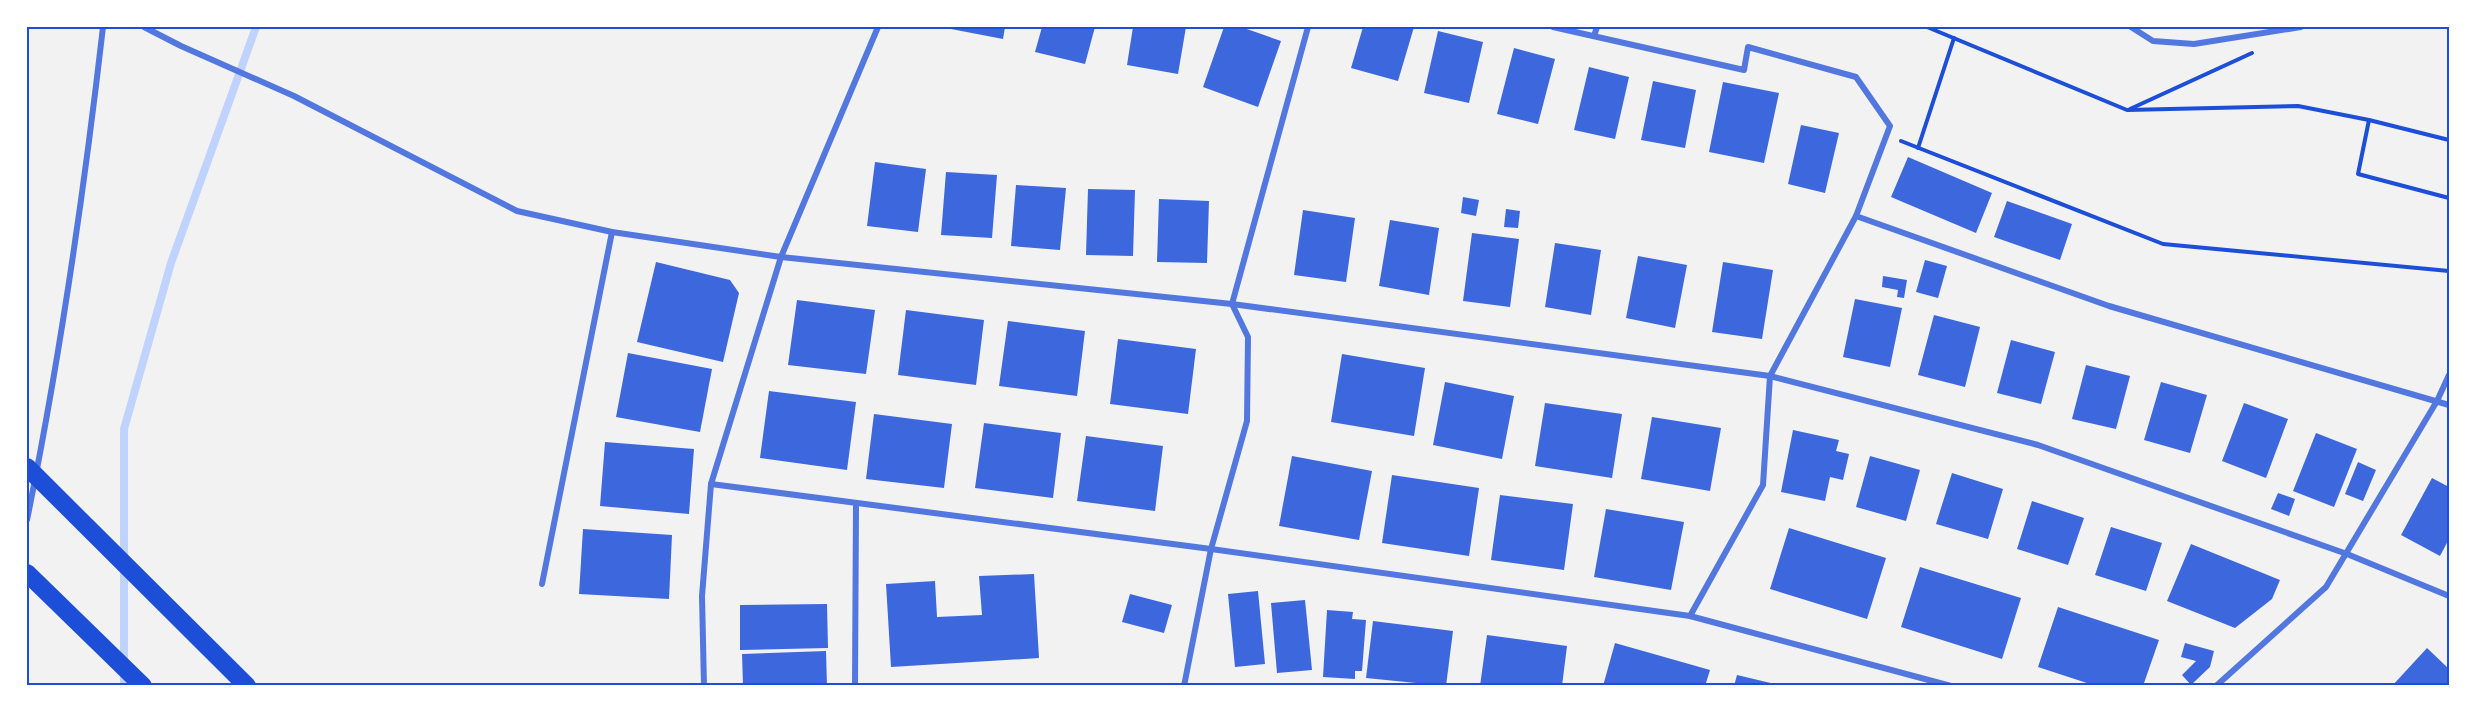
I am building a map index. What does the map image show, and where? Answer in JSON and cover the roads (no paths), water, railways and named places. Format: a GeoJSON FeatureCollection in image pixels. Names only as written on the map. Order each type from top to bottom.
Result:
{"type":"FeatureCollection","features":[{"type":"Feature","properties":{"kind":"highway"},"geometry":{"type":"LineString","coordinates":[[27,467],[247,686]]}},
{"type":"Feature","properties":{"kind":"highway"},"geometry":{"type":"LineString","coordinates":[[27,573],[143,686]]}},
{"type":"Feature","properties":{"kind":"street"},"geometry":{"type":"LineString","coordinates":[[27,520],[56,363],[92,125],[103,27]]}},
{"type":"Feature","properties":{"kind":"street"},"geometry":{"type":"LineString","coordinates":[[144,27],[294,96],[517,211],[612,232],[781,257],[1232,304],[1770,376],[2038,445],[2347,554],[2449,596]]}},
{"type":"Feature","properties":{"kind":"street"},"geometry":{"type":"LineString","coordinates":[[704,686],[702,596],[711,484],[781,257],[878,27]]}},
{"type":"Feature","properties":{"kind":"street"},"geometry":{"type":"LineString","coordinates":[[1184,686],[1211,549],[1247,421],[1248,337],[1232,304],[1308,27]]}},
{"type":"Feature","properties":{"kind":"street"},"geometry":{"type":"LineString","coordinates":[[1554,27],[1744,70],[1748,47],[1856,77],[1890,126],[1856,216],[1770,376],[1763,486],[1690,616]]}},
{"type":"Feature","properties":{"kind":"street"},"geometry":{"type":"LineString","coordinates":[[1594,36],[1597,27]]}},
{"type":"Feature","properties":{"kind":"street"},"geometry":{"type":"LineString","coordinates":[[2131,27],[2153,40],[2194,44],[2301,27]]}},
{"type":"Feature","properties":{"kind":"street"},"geometry":{"type":"LineString","coordinates":[[1856,216],[2109,306],[2449,405]]}},
{"type":"Feature","properties":{"kind":"street"},"geometry":{"type":"LineString","coordinates":[[542,584],[612,232]]}},
{"type":"Feature","properties":{"kind":"street"},"geometry":{"type":"LineString","coordinates":[[2216,686],[2326,587],[2437,401],[2449,375]]}},
{"type":"Feature","properties":{"kind":"street"},"geometry":{"type":"LineString","coordinates":[[711,484],[1211,549],[1690,616],[1951,686]]}},
{"type":"Feature","properties":{"kind":"street"},"geometry":{"type":"LineString","coordinates":[[855,686],[856,503]]}},
{"type":"Feature","properties":{"kind":"waterway"},"geometry":{"type":"LineString","coordinates":[[124,686],[124,429],[171,263],[256,27]]}}]}
